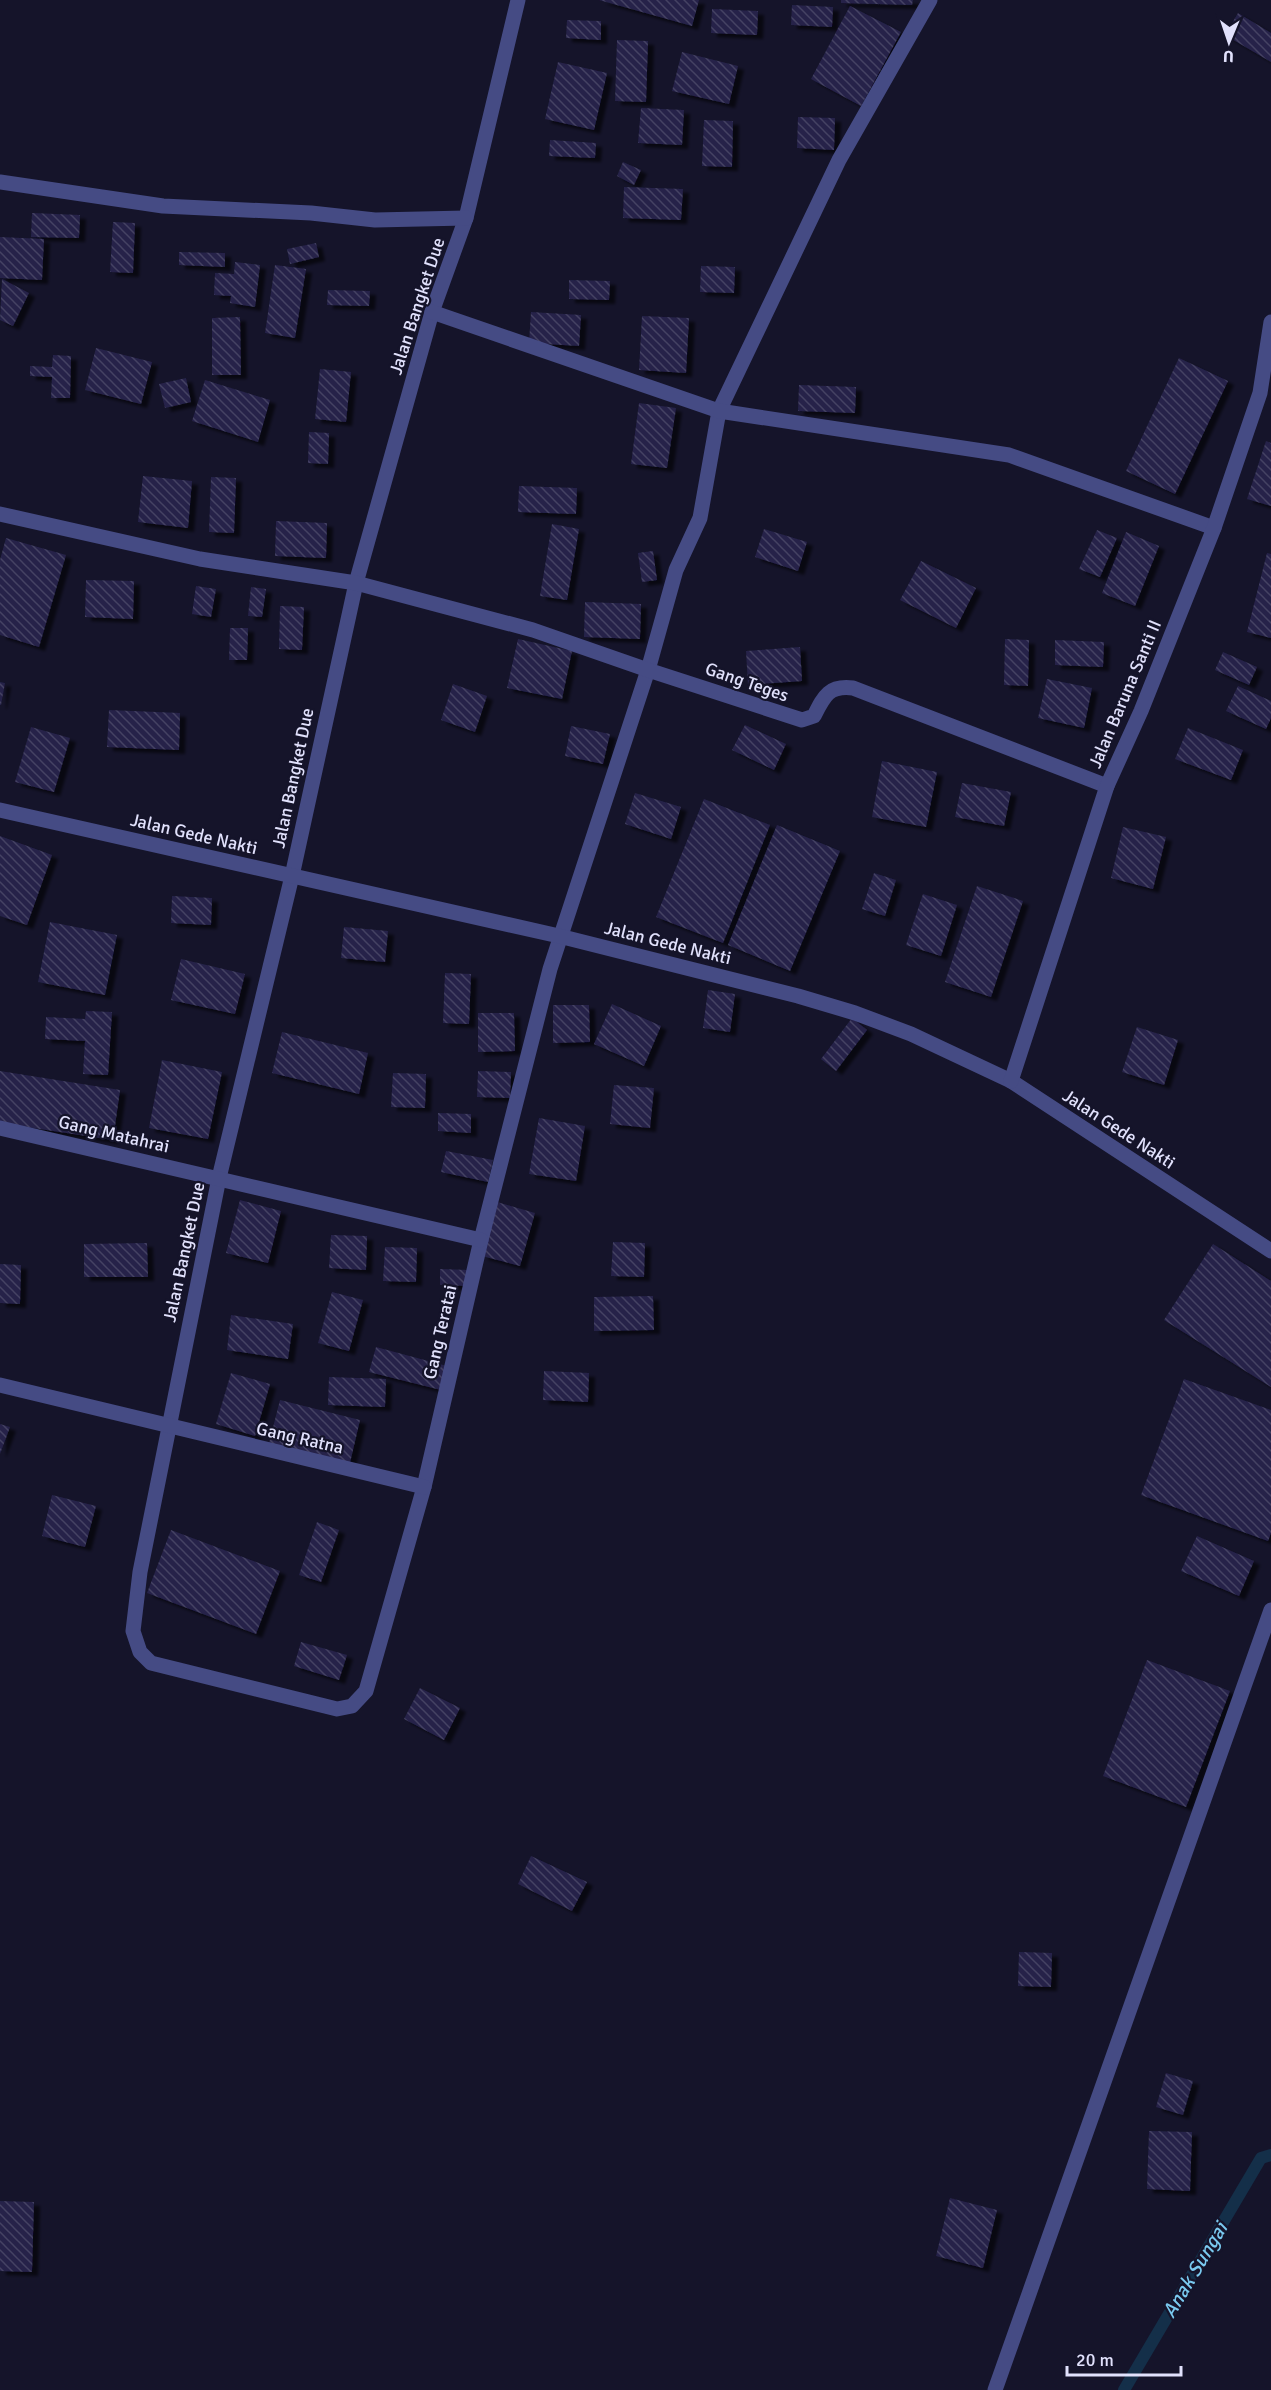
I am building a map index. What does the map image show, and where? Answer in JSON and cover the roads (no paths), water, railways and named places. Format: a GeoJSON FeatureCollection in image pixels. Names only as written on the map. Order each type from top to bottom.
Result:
{"type":"FeatureCollection","features":[{"type":"Feature","properties":{"kind":"street","name":"Jalan Bangket Due"},"geometry":{"type":"LineString","coordinates":[[327,1707],[150,1663],[140,1652],[133,1631],[140,1572],[219,1179],[292,876],[356,583],[432,312],[466,218],[518,0]]}},
{"type":"Feature","properties":{"kind":"street","name":"Gang Teratai"},"geometry":{"type":"LineString","coordinates":[[327,1707],[337,1709],[352,1706],[366,1691],[424,1487],[481,1240],[560,936],[648,670],[675,570],[700,518],[719,411],[839,160],[930,0]]}},
{"type":"Feature","properties":{"kind":"street"},"geometry":{"type":"LineString","coordinates":[[0,182],[163,206],[311,213],[375,220],[466,218]]}},
{"type":"Feature","properties":{"kind":"street"},"geometry":{"type":"LineString","coordinates":[[432,312],[719,411],[1009,455],[1214,528]]}},
{"type":"Feature","properties":{"kind":"street","name":"Jalan Baruna Santi II"},"geometry":{"type":"LineString","coordinates":[[1011,1081],[1107,786],[1141,711],[1214,528],[1260,393],[1271,322]]}},
{"type":"Feature","properties":{"kind":"street","name":"Gang Teges"},"geometry":{"type":"LineString","coordinates":[[0,514],[200,559],[356,583],[533,630],[802,720],[814,716],[822,700],[832,690],[842,687],[853,688],[1107,786]]}},
{"type":"Feature","properties":{"kind":"street","name":"Jalan Gede Nakti"},"geometry":{"type":"LineString","coordinates":[[0,810],[560,936],[798,996],[855,1013],[912,1034],[1011,1081],[1271,1251]]}},
{"type":"Feature","properties":{"kind":"street","name":"Gang Matahrai"},"geometry":{"type":"LineString","coordinates":[[0,1128],[481,1240]]}},
{"type":"Feature","properties":{"kind":"street","name":"Gang Ratna"},"geometry":{"type":"LineString","coordinates":[[0,1386],[424,1487]]}},
{"type":"Feature","properties":{"kind":"street"},"geometry":{"type":"LineString","coordinates":[[995,2390],[1271,1610]]}},
{"type":"Feature","properties":{"kind":"waterway","name":"Anak Sungai"},"geometry":{"type":"LineString","coordinates":[[1124,2390],[1261,2158],[1271,2155]]}}]}
